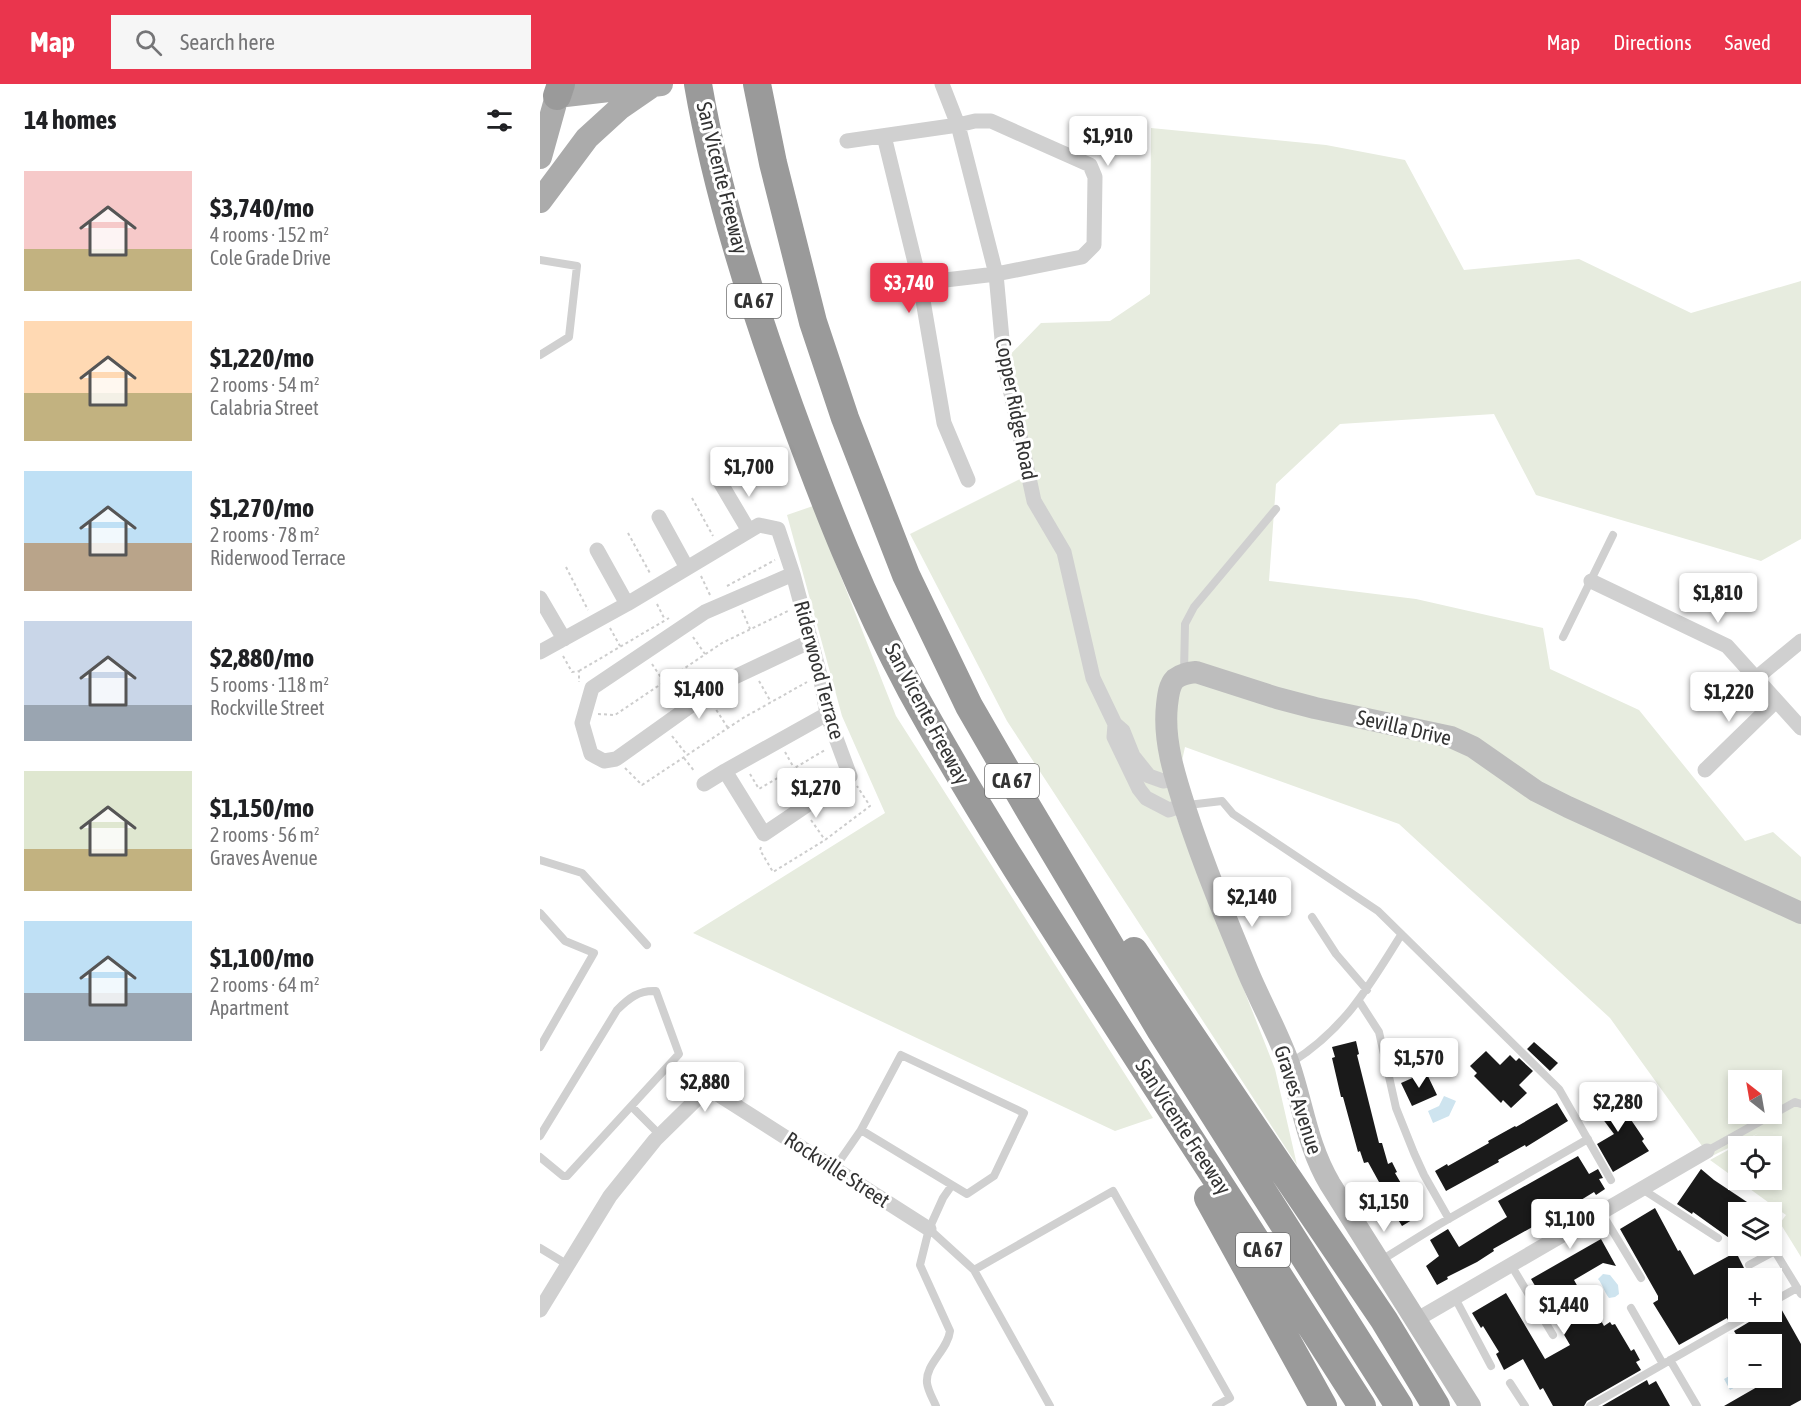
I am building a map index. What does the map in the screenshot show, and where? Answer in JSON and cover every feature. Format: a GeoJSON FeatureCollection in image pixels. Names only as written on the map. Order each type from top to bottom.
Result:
{"type":"FeatureCollection","features":[{"type":"Feature","properties":{"kind":"highway","name":"San Vicente Freeway"},"geometry":{"type":"LineString","coordinates":[[758,89],[813,322],[845,418],[906,575],[969,706],[1161,1031],[1399,1406]]}},
{"type":"Feature","properties":{"kind":"highway","name":"San Vicente Freeway"},"geometry":{"type":"LineString","coordinates":[[700,91],[716,169],[761,329],[823,500],[859,584],[910,687],[1023,882],[1362,1406]]}},
{"type":"Feature","properties":{"kind":"highway"},"geometry":{"type":"LineString","coordinates":[[969,706],[1384,1320],[1436,1406]]}},
{"type":"Feature","properties":{"kind":"highway"},"geometry":{"type":"LineString","coordinates":[[1162,1095],[1181,1147],[1323,1406]]}},
{"type":"Feature","properties":{"kind":"main road"},"geometry":{"type":"LineString","coordinates":[[540,157],[553,88],[656,85]]}},
{"type":"Feature","properties":{"kind":"main road"},"geometry":{"type":"LineString","coordinates":[[540,201],[587,138],[621,107],[656,85]]}},
{"type":"Feature","properties":{"kind":"street","name":"Copper Ridge Road"},"geometry":{"type":"LineString","coordinates":[[942,84],[958,125],[996,274],[1004,361],[1034,501],[1064,552],[1093,678],[1115,724],[1123,731],[1133,756],[1149,776],[1163,781],[1176,779]]}},
{"type":"Feature","properties":{"kind":"street"},"geometry":{"type":"LineString","coordinates":[[847,141],[975,121],[991,121],[1090,165],[1095,177],[1094,245],[1082,257],[996,274],[920,283]]}},
{"type":"Feature","properties":{"kind":"street"},"geometry":{"type":"LineString","coordinates":[[884,136],[920,283],[944,423],[968,480]]}},
{"type":"Feature","properties":{"kind":"street"},"geometry":{"type":"LineString","coordinates":[[720,482],[749,531]]}},
{"type":"Feature","properties":{"kind":"street"},"geometry":{"type":"LineString","coordinates":[[659,517],[691,565]]}},
{"type":"Feature","properties":{"kind":"street","name":"Riderwood Terrace"},"geometry":{"type":"LineString","coordinates":[[540,652],[597,615],[627,604],[651,584],[691,565],[759,525],[778,529],[811,641],[827,714],[850,776]]}},
{"type":"Feature","properties":{"kind":"street"},"geometry":{"type":"LineString","coordinates":[[597,550],[627,604]]}},
{"type":"Feature","properties":{"kind":"street"},"geometry":{"type":"LineString","coordinates":[[793,574],[705,612],[592,688],[582,723],[591,754],[604,761],[616,759],[724,682],[811,641]]}},
{"type":"Feature","properties":{"kind":"street"},"geometry":{"type":"LineString","coordinates":[[1591,581],[1727,646],[1801,728]]}},
{"type":"Feature","properties":{"kind":"street"},"geometry":{"type":"LineString","coordinates":[[540,598],[560,641]]}},
{"type":"Feature","properties":{"kind":"street"},"geometry":{"type":"LineString","coordinates":[[1755,679],[1801,641]]}},
{"type":"Feature","properties":{"kind":"street","name":"Sevilla Drive"},"geometry":{"type":"LineString","coordinates":[[1184,674],[1196,672],[1315,708],[1451,736],[1473,747],[1536,791],[1801,914]]}},
{"type":"Feature","properties":{"kind":"street"},"geometry":{"type":"LineString","coordinates":[[1184,674],[1174,681],[1168,693],[1166,717],[1168,745],[1184,805]]}},
{"type":"Feature","properties":{"kind":"street"},"geometry":{"type":"LineString","coordinates":[[1705,770],[1776,700]]}},
{"type":"Feature","properties":{"kind":"street"},"geometry":{"type":"LineString","coordinates":[[704,784],[827,714]]}},
{"type":"Feature","properties":{"kind":"street","name":"Copper Ridge Road"},"geometry":{"type":"LineString","coordinates":[[1115,724],[1114,737],[1139,789],[1146,798],[1169,810],[1184,805]]}},
{"type":"Feature","properties":{"kind":"street"},"geometry":{"type":"LineString","coordinates":[[725,771],[764,834],[850,776]]}},
{"type":"Feature","properties":{"kind":"street","name":"Graves Avenue"},"geometry":{"type":"LineString","coordinates":[[1184,805],[1248,973],[1288,1064],[1303,1120],[1322,1170],[1470,1406]]}},
{"type":"Feature","properties":{"kind":"street","name":"Rockville Street"},"geometry":{"type":"LineString","coordinates":[[540,1310],[610,1196],[660,1135],[708,1088],[929,1229]]}},
{"type":"Feature","properties":{"kind":"street"},"geometry":{"type":"LineString","coordinates":[[1416,1320],[1707,1151]]}},
{"type":"Feature","properties":{"kind":"lane"},"geometry":{"type":"LineString","coordinates":[[540,260],[577,266],[569,337],[540,355]]}},
{"type":"Feature","properties":{"kind":"lane"},"geometry":{"type":"LineString","coordinates":[[1184,674],[1185,624],[1194,607],[1276,509]]}},
{"type":"Feature","properties":{"kind":"lane"},"geometry":{"type":"LineString","coordinates":[[1563,637],[1612,535]]}},
{"type":"Feature","properties":{"kind":"lane"},"geometry":{"type":"LineString","coordinates":[[1184,805],[1221,801],[1233,814],[1378,911],[1559,1089],[1611,1180]]}},
{"type":"Feature","properties":{"kind":"lane"},"geometry":{"type":"LineString","coordinates":[[540,860],[582,873],[646,945]]}},
{"type":"Feature","properties":{"kind":"lane"},"geometry":{"type":"LineString","coordinates":[[540,913],[565,941],[594,953],[540,1047]]}},
{"type":"Feature","properties":{"kind":"lane"},"geometry":{"type":"LineString","coordinates":[[1312,917],[1336,954],[1367,990]]}},
{"type":"Feature","properties":{"kind":"lane"},"geometry":{"type":"LineString","coordinates":[[1288,1064],[1313,1049],[1359,1001],[1401,934]]}},
{"type":"Feature","properties":{"kind":"lane"},"geometry":{"type":"LineString","coordinates":[[540,1136],[617,1010],[631,996],[650,991],[656,992],[679,1054],[567,1176],[563,1176],[540,1157]]}},
{"type":"Feature","properties":{"kind":"lane"},"geometry":{"type":"LineString","coordinates":[[1359,1001],[1378,1032],[1396,1108],[1414,1153],[1449,1219]]}},
{"type":"Feature","properties":{"kind":"lane"},"geometry":{"type":"LineString","coordinates":[[834,1169],[861,1130],[901,1055],[1024,1113],[994,1176],[966,1194],[861,1130]]}},
{"type":"Feature","properties":{"kind":"lane"},"geometry":{"type":"LineString","coordinates":[[1707,1151],[1795,1102],[1801,1104]]}},
{"type":"Feature","properties":{"kind":"lane"},"geometry":{"type":"LineString","coordinates":[[632,1107],[660,1135]]}},
{"type":"Feature","properties":{"kind":"lane"},"geometry":{"type":"LineString","coordinates":[[1378,1262],[1588,1139]]}},
{"type":"Feature","properties":{"kind":"lane"},"geometry":{"type":"LineString","coordinates":[[936,1406],[927,1384],[928,1373],[949,1339],[950,1331],[920,1265],[929,1229],[943,1198],[952,1185]]}},
{"type":"Feature","properties":{"kind":"lane"},"geometry":{"type":"LineString","coordinates":[[1641,1189],[1718,1238]]}},
{"type":"Feature","properties":{"kind":"lane"},"geometry":{"type":"LineString","coordinates":[[974,1270],[1113,1191],[1230,1398],[1216,1406]]}},
{"type":"Feature","properties":{"kind":"lane"},"geometry":{"type":"LineString","coordinates":[[1601,1212],[1641,1278]]}},
{"type":"Feature","properties":{"kind":"lane"},"geometry":{"type":"LineString","coordinates":[[929,1229],[974,1270],[1050,1406]]}},
{"type":"Feature","properties":{"kind":"lane"},"geometry":{"type":"LineString","coordinates":[[540,1248],[568,1265]]}},
{"type":"Feature","properties":{"kind":"lane"},"geometry":{"type":"LineString","coordinates":[[1749,1265],[1773,1252],[1776,1253],[1799,1291],[1782,1298]]}},
{"type":"Feature","properties":{"kind":"lane"},"geometry":{"type":"LineString","coordinates":[[1511,1265],[1553,1335]]}},
{"type":"Feature","properties":{"kind":"lane"},"geometry":{"type":"LineString","coordinates":[[1455,1298],[1491,1366]]}},
{"type":"Feature","properties":{"kind":"lane"},"geometry":{"type":"LineString","coordinates":[[1630,1308],[1697,1406]]}},
{"type":"Feature","properties":{"kind":"lane"},"geometry":{"type":"LineString","coordinates":[[1590,1406],[1737,1322]]}},
{"type":"Feature","properties":{"kind":"lane"},"geometry":{"type":"LineString","coordinates":[[1510,1383],[1525,1406]]}},
{"type":"Feature","properties":{"kind":"path"},"geometry":{"type":"LineString","coordinates":[[692,498],[716,541]]}},
{"type":"Feature","properties":{"kind":"path"},"geometry":{"type":"LineString","coordinates":[[628,532],[666,620]]}},
{"type":"Feature","properties":{"kind":"path"},"geometry":{"type":"LineString","coordinates":[[691,565],[710,595]]}},
{"type":"Feature","properties":{"kind":"path"},"geometry":{"type":"LineString","coordinates":[[566,567],[620,646]]}},
{"type":"Feature","properties":{"kind":"path"},"geometry":{"type":"LineString","coordinates":[[737,598],[750,629]]}},
{"type":"Feature","properties":{"kind":"path"},"geometry":{"type":"LineString","coordinates":[[585,712],[615,715],[722,643],[801,604]]}},
{"type":"Feature","properties":{"kind":"path"},"geometry":{"type":"LineString","coordinates":[[686,625],[705,654]]}},
{"type":"Feature","properties":{"kind":"path"},"geometry":{"type":"LineString","coordinates":[[560,641],[572,672],[579,671],[578,694],[590,696]]}},
{"type":"Feature","properties":{"kind":"path"},"geometry":{"type":"LineString","coordinates":[[645,652],[664,682]]}},
{"type":"Feature","properties":{"kind":"path"},"geometry":{"type":"LineString","coordinates":[[753,669],[771,702]]}},
{"type":"Feature","properties":{"kind":"path"},"geometry":{"type":"LineString","coordinates":[[616,759],[642,785],[728,728],[820,675]]}},
{"type":"Feature","properties":{"kind":"path"},"geometry":{"type":"LineString","coordinates":[[706,695],[728,728]]}},
{"type":"Feature","properties":{"kind":"path"},"geometry":{"type":"LineString","coordinates":[[664,725],[704,784]]}},
{"type":"Feature","properties":{"kind":"path"},"geometry":{"type":"LineString","coordinates":[[779,741],[794,768]]}},
{"type":"Feature","properties":{"kind":"path"},"geometry":{"type":"LineString","coordinates":[[742,761],[759,789],[838,743]]}},
{"type":"Feature","properties":{"kind":"path"},"geometry":{"type":"LineString","coordinates":[[760,850],[772,872],[825,840],[870,806],[850,776]]}},
{"type":"Feature","properties":{"kind":"path"},"geometry":{"type":"LineString","coordinates":[[803,807],[825,840]]}},
{"type":"Feature","properties":{"kind":"shaded area"},"geometry":{"type":"Polygon","coordinates":[[[1151,128],[1326,145],[1405,160],[1464,270],[1579,259],[1691,313],[1801,281],[1801,539],[1761,561],[1536,495],[1494,414],[1340,424],[1276,484],[1269,581],[1416,599],[1543,628],[1550,669],[1639,710],[1745,841],[1773,832],[1801,857],[1801,1257],[1782,1226],[1782,1220],[1786,1215],[1782,1212],[1782,1202],[1768,1202],[1751,1190],[1782,1190],[1782,1136],[1754,1136],[1759,1133],[1753,1136],[1728,1136],[1728,1148],[1710,1157],[1610,1018],[1399,824],[1185,747],[1172,806],[1275,1069],[1297,1165],[1007,721],[910,534],[1028,475],[1004,361],[1041,323],[1110,321],[1150,294],[1151,128]]]}},
{"type":"Feature","properties":{"kind":"shaded area"},"geometry":{"type":"Polygon","coordinates":[[[813,506],[896,716],[1153,1118],[1115,1131],[693,933],[885,813],[842,716],[787,515],[813,506]]]}},
{"type":"Feature","properties":{"kind":"shaded area"},"geometry":{"type":"Polygon","coordinates":[[[1728,1150],[1728,1173],[1710,1160],[1728,1150]]]}},
{"type":"Feature","properties":{"kind":"water"},"geometry":{"type":"Polygon","coordinates":[[[1444,1096],[1456,1101],[1449,1116],[1433,1123],[1428,1111],[1439,1106],[1444,1096]]]}},
{"type":"Feature","properties":{"kind":"water"},"geometry":{"type":"Polygon","coordinates":[[[1603,1274],[1610,1275],[1618,1285],[1619,1294],[1615,1297],[1609,1298],[1598,1279],[1603,1274]]]}},
{"type":"Feature","properties":{"kind":"building"},"geometry":{"type":"Polygon","coordinates":[[[1356,1041],[1359,1054],[1357,1055],[1379,1143],[1382,1143],[1388,1164],[1392,1162],[1397,1172],[1395,1173],[1413,1204],[1415,1203],[1422,1214],[1402,1226],[1376,1184],[1379,1182],[1368,1162],[1364,1163],[1360,1151],[1358,1152],[1343,1097],[1341,1097],[1332,1058],[1335,1057],[1332,1047],[1356,1041]]]}},
{"type":"Feature","properties":{"kind":"building"},"geometry":{"type":"Polygon","coordinates":[[[1534,1042],[1558,1063],[1550,1071],[1527,1049],[1534,1042]]]}},
{"type":"Feature","properties":{"kind":"building"},"geometry":{"type":"Polygon","coordinates":[[[1486,1051],[1500,1065],[1510,1055],[1516,1061],[1519,1058],[1533,1071],[1519,1085],[1527,1093],[1511,1108],[1503,1100],[1501,1103],[1474,1076],[1477,1073],[1470,1066],[1486,1051]]]}},
{"type":"Feature","properties":{"kind":"building"},"geometry":{"type":"Polygon","coordinates":[[[1426,1072],[1437,1095],[1412,1106],[1401,1083],[1426,1072]]]}},
{"type":"Feature","properties":{"kind":"building"},"geometry":{"type":"Polygon","coordinates":[[[1608,1090],[1617,1099],[1644,1139],[1642,1141],[1649,1151],[1613,1172],[1597,1144],[1614,1134],[1590,1102],[1608,1090]]]}},
{"type":"Feature","properties":{"kind":"building"},"geometry":{"type":"Polygon","coordinates":[[[1557,1103],[1568,1121],[1446,1191],[1435,1171],[1447,1164],[1448,1166],[1557,1103]]]}},
{"type":"Feature","properties":{"kind":"building"},"geometry":{"type":"Polygon","coordinates":[[[1578,1156],[1589,1174],[1598,1169],[1603,1178],[1599,1179],[1605,1189],[1596,1195],[1594,1192],[1537,1227],[1536,1225],[1493,1249],[1494,1251],[1477,1262],[1447,1277],[1448,1279],[1437,1285],[1426,1266],[1439,1256],[1430,1240],[1448,1229],[1459,1247],[1507,1217],[1498,1201],[1578,1156]]]}},
{"type":"Feature","properties":{"kind":"building"},"geometry":{"type":"Polygon","coordinates":[[[1701,1169],[1747,1202],[1728,1202],[1728,1237],[1693,1212],[1692,1214],[1677,1204],[1701,1169]]]}},
{"type":"Feature","properties":{"kind":"building"},"geometry":{"type":"Polygon","coordinates":[[[1655,1208],[1694,1275],[1729,1256],[1738,1256],[1744,1268],[1728,1268],[1728,1320],[1727,1318],[1679,1345],[1653,1303],[1658,1300],[1658,1296],[1620,1229],[1655,1208]]]}},
{"type":"Feature","properties":{"kind":"building"},"geometry":{"type":"Polygon","coordinates":[[[1601,1239],[1616,1266],[1603,1263],[1574,1280],[1587,1303],[1590,1301],[1604,1326],[1610,1322],[1612,1325],[1615,1324],[1631,1351],[1634,1349],[1640,1360],[1636,1362],[1641,1370],[1587,1401],[1584,1406],[1553,1406],[1543,1388],[1540,1390],[1523,1359],[1504,1370],[1496,1354],[1499,1352],[1472,1313],[1506,1293],[1545,1359],[1570,1345],[1543,1292],[1540,1294],[1531,1279],[1601,1239]]]}},
{"type":"Feature","properties":{"kind":"building"},"geometry":{"type":"Polygon","coordinates":[[[1782,1310],[1801,1344],[1801,1400],[1790,1406],[1724,1406],[1755,1388],[1782,1388],[1782,1334],[1736,1334],[1734,1331],[1749,1322],[1782,1322],[1782,1310]]]}},
{"type":"Feature","properties":{"kind":"building"},"geometry":{"type":"Polygon","coordinates":[[[1647,1380],[1649,1385],[1656,1381],[1670,1406],[1602,1406],[1647,1380]]]}}]}
